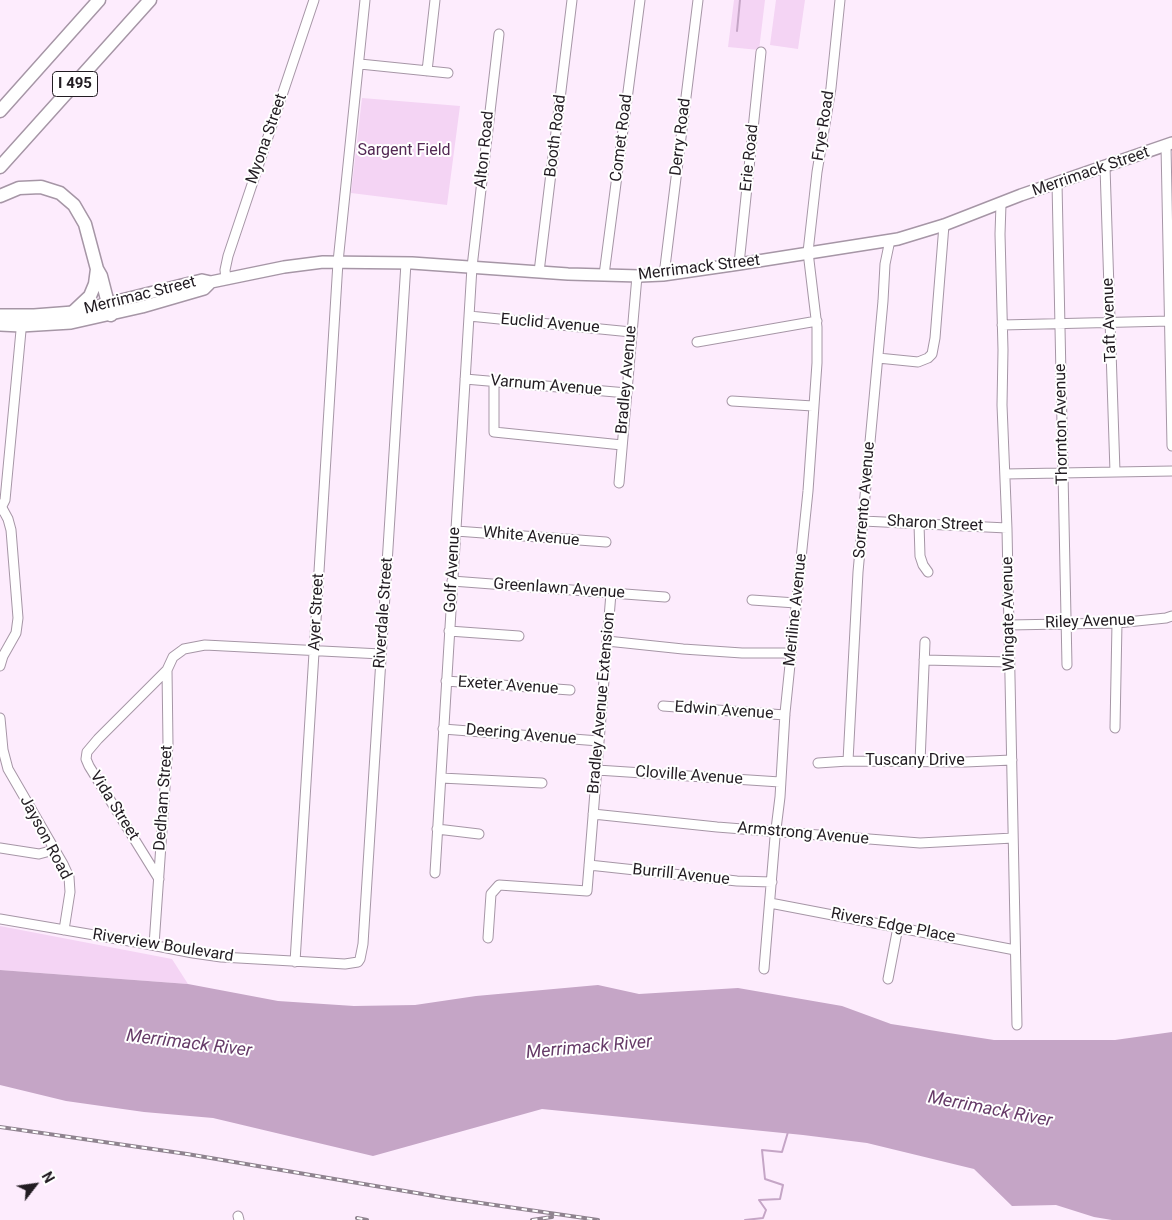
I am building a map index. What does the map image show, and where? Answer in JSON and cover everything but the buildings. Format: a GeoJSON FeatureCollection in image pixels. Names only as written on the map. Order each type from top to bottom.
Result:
{"type":"FeatureCollection","features":[{"type":"Feature","properties":{"kind":"highway","name":"I 495"},"geometry":{"type":"LineString","coordinates":[[0,111],[100,0]]}},
{"type":"Feature","properties":{"kind":"highway","name":"I 495"},"geometry":{"type":"LineString","coordinates":[[0,167],[150,0]]}},
{"type":"Feature","properties":{"kind":"highway"},"geometry":{"type":"LineString","coordinates":[[0,100],[38,69]]}},
{"type":"Feature","properties":{"kind":"highway"},"geometry":{"type":"LineString","coordinates":[[0,196],[19,188],[40,187],[60,194],[74,204],[83,218],[109,309]]}},
{"type":"Feature","properties":{"kind":"highway"},"geometry":{"type":"LineString","coordinates":[[73,312],[90,296],[95,284],[97,269]]}},
{"type":"Feature","properties":{"kind":"main road","name":"Merrimack Street"},"geometry":{"type":"LineString","coordinates":[[211,282],[296,265],[338,262],[406,263],[604,275],[664,275],[890,240],[944,225],[1169,144]]}},
{"type":"Feature","properties":{"kind":"main road","name":"Merrimac Street"},"geometry":{"type":"LineString","coordinates":[[0,315],[22,320],[71,323],[202,280],[211,282]]}},
{"type":"Feature","properties":{"kind":"main road","name":"Merrimac Street"},"geometry":{"type":"LineString","coordinates":[[0,325],[73,312],[109,309]]}},
{"type":"Feature","properties":{"kind":"street","name":"Myona Street"},"geometry":{"type":"LineString","coordinates":[[226,279],[225,270],[228,256],[314,0]]}},
{"type":"Feature","properties":{"kind":"street","name":"Ayer Street"},"geometry":{"type":"LineString","coordinates":[[295,962],[338,262],[366,0]]}},
{"type":"Feature","properties":{"kind":"street"},"geometry":{"type":"LineString","coordinates":[[427,71],[435,0]]}},
{"type":"Feature","properties":{"kind":"street","name":"Booth Road"},"geometry":{"type":"LineString","coordinates":[[539,272],[572,0]]}},
{"type":"Feature","properties":{"kind":"street","name":"Comet Road"},"geometry":{"type":"LineString","coordinates":[[604,275],[640,0]]}},
{"type":"Feature","properties":{"kind":"street","name":"Derry Road"},"geometry":{"type":"LineString","coordinates":[[664,275],[698,0]]}},
{"type":"Feature","properties":{"kind":"street","name":"Frye Road"},"geometry":{"type":"LineString","coordinates":[[808,252],[817,172],[831,88],[840,0]]}},
{"type":"Feature","properties":{"kind":"street","name":"Alton Road"},"geometry":{"type":"LineString","coordinates":[[472,267],[500,34]]}},
{"type":"Feature","properties":{"kind":"street","name":"Erie Road"},"geometry":{"type":"LineString","coordinates":[[739,264],[762,52]]}},
{"type":"Feature","properties":{"kind":"street"},"geometry":{"type":"LineString","coordinates":[[360,64],[448,73]]}},
{"type":"Feature","properties":{"kind":"street"},"geometry":{"type":"LineString","coordinates":[[1169,144],[1172,446]]}},
{"type":"Feature","properties":{"kind":"street","name":"Taft Avenue"},"geometry":{"type":"LineString","coordinates":[[1105,167],[1115,472]]}},
{"type":"Feature","properties":{"kind":"street","name":"Thornton Avenue"},"geometry":{"type":"LineString","coordinates":[[1058,183],[1067,666]]}},
{"type":"Feature","properties":{"kind":"street","name":"Wingate Avenue"},"geometry":{"type":"LineString","coordinates":[[1001,204],[1002,405],[1007,528],[1017,1025]]}},
{"type":"Feature","properties":{"kind":"street"},"geometry":{"type":"LineString","coordinates":[[878,358],[918,362],[932,354],[935,338],[944,225]]}},
{"type":"Feature","properties":{"kind":"street","name":"Sorrento Avenue"},"geometry":{"type":"LineString","coordinates":[[848,761],[857,599],[885,264],[890,240]]}},
{"type":"Feature","properties":{"kind":"street","name":"Meriline Avenue"},"geometry":{"type":"LineString","coordinates":[[764,969],[785,715],[808,491],[817,362],[817,320],[808,252]]}},
{"type":"Feature","properties":{"kind":"street","name":"Riverdale Street"},"geometry":{"type":"LineString","coordinates":[[358,962],[362,955],[406,263]]}},
{"type":"Feature","properties":{"kind":"street","name":"Golf Avenue"},"geometry":{"type":"LineString","coordinates":[[435,873],[472,267]]}},
{"type":"Feature","properties":{"kind":"street","name":"Bradley Avenue"},"geometry":{"type":"LineString","coordinates":[[619,483],[637,276]]}},
{"type":"Feature","properties":{"kind":"street","name":"Euclid Avenue"},"geometry":{"type":"LineString","coordinates":[[469,316],[631,332]]}},
{"type":"Feature","properties":{"kind":"street"},"geometry":{"type":"LineString","coordinates":[[0,666],[2,656],[15,636],[18,615],[10,526],[6,515],[1,509],[5,500],[22,320]]}},
{"type":"Feature","properties":{"kind":"street"},"geometry":{"type":"LineString","coordinates":[[697,342],[817,320]]}},
{"type":"Feature","properties":{"kind":"street"},"geometry":{"type":"LineString","coordinates":[[1002,325],[1170,322]]}},
{"type":"Feature","properties":{"kind":"street","name":"Varnum Avenue"},"geometry":{"type":"LineString","coordinates":[[465,379],[626,393]]}},
{"type":"Feature","properties":{"kind":"street"},"geometry":{"type":"LineString","coordinates":[[494,381],[494,432],[622,445]]}},
{"type":"Feature","properties":{"kind":"street"},"geometry":{"type":"LineString","coordinates":[[732,401],[813,406]]}},
{"type":"Feature","properties":{"kind":"street"},"geometry":{"type":"LineString","coordinates":[[1005,474],[1172,471]]}},
{"type":"Feature","properties":{"kind":"street","name":"Sharon Street"},"geometry":{"type":"LineString","coordinates":[[864,520],[1007,528]]}},
{"type":"Feature","properties":{"kind":"street"},"geometry":{"type":"LineString","coordinates":[[919,524],[920,556],[928,572]]}},
{"type":"Feature","properties":{"kind":"street","name":"White Avenue"},"geometry":{"type":"LineString","coordinates":[[456,531],[606,542]]}},
{"type":"Feature","properties":{"kind":"street","name":"Greenlawn Avenue"},"geometry":{"type":"LineString","coordinates":[[452,581],[665,597]]}},
{"type":"Feature","properties":{"kind":"street","name":"Bradley Avenue Extension"},"geometry":{"type":"LineString","coordinates":[[593,814],[611,593]]}},
{"type":"Feature","properties":{"kind":"street"},"geometry":{"type":"LineString","coordinates":[[752,600],[796,603]]}},
{"type":"Feature","properties":{"kind":"street","name":"Riley Avenue"},"geometry":{"type":"LineString","coordinates":[[1009,625],[1117,622],[1172,617]]}},
{"type":"Feature","properties":{"kind":"street"},"geometry":{"type":"LineString","coordinates":[[1115,728],[1117,622]]}},
{"type":"Feature","properties":{"kind":"street"},"geometry":{"type":"LineString","coordinates":[[450,631],[518,636]]}},
{"type":"Feature","properties":{"kind":"street"},"geometry":{"type":"LineString","coordinates":[[607,642],[742,653],[791,653]]}},
{"type":"Feature","properties":{"kind":"street"},"geometry":{"type":"LineString","coordinates":[[920,762],[925,642]]}},
{"type":"Feature","properties":{"kind":"street"},"geometry":{"type":"LineString","coordinates":[[166,670],[176,653],[184,648],[205,645],[381,654]]}},
{"type":"Feature","properties":{"kind":"street"},"geometry":{"type":"LineString","coordinates":[[924,660],[1010,662]]}},
{"type":"Feature","properties":{"kind":"street","name":"Dedham Street"},"geometry":{"type":"LineString","coordinates":[[154,945],[168,744],[166,670]]}},
{"type":"Feature","properties":{"kind":"street","name":"Vida Street"},"geometry":{"type":"LineString","coordinates":[[159,879],[86,759],[87,752],[98,739],[166,670]]}},
{"type":"Feature","properties":{"kind":"street","name":"Exeter Avenue"},"geometry":{"type":"LineString","coordinates":[[446,681],[570,690]]}},
{"type":"Feature","properties":{"kind":"street","name":"Edwin Avenue"},"geometry":{"type":"LineString","coordinates":[[663,706],[785,715]]}},
{"type":"Feature","properties":{"kind":"street","name":"Jayson Road"},"geometry":{"type":"LineString","coordinates":[[0,718],[3,750],[8,770],[67,873],[70,887],[64,930]]}},
{"type":"Feature","properties":{"kind":"street","name":"Deering Avenue"},"geometry":{"type":"LineString","coordinates":[[443,729],[599,741]]}},
{"type":"Feature","properties":{"kind":"street","name":"Tuscany Drive"},"geometry":{"type":"LineString","coordinates":[[818,763],[848,761],[964,762],[1012,760]]}},
{"type":"Feature","properties":{"kind":"street","name":"Cloville Avenue"},"geometry":{"type":"LineString","coordinates":[[597,770],[780,782]]}},
{"type":"Feature","properties":{"kind":"street"},"geometry":{"type":"LineString","coordinates":[[440,778],[542,783]]}},
{"type":"Feature","properties":{"kind":"street"},"geometry":{"type":"LineString","coordinates":[[488,938],[491,894],[495,888],[503,884],[587,891],[593,814]]}},
{"type":"Feature","properties":{"kind":"street","name":"Armstrong Avenue"},"geometry":{"type":"LineString","coordinates":[[593,814],[697,825],[920,843],[1013,838]]}},
{"type":"Feature","properties":{"kind":"street"},"geometry":{"type":"LineString","coordinates":[[437,829],[479,834]]}},
{"type":"Feature","properties":{"kind":"street"},"geometry":{"type":"LineString","coordinates":[[0,848],[39,854],[54,850]]}},
{"type":"Feature","properties":{"kind":"street","name":"Burrill Avenue"},"geometry":{"type":"LineString","coordinates":[[589,864],[737,881],[772,882]]}},
{"type":"Feature","properties":{"kind":"street","name":"Rivers Edge Place"},"geometry":{"type":"LineString","coordinates":[[770,903],[1015,950]]}},
{"type":"Feature","properties":{"kind":"street","name":"Riverview Boulevard"},"geometry":{"type":"LineString","coordinates":[[0,919],[154,945],[192,954],[295,962],[345,964],[358,962]]}},
{"type":"Feature","properties":{"kind":"street"},"geometry":{"type":"LineString","coordinates":[[888,979],[898,927]]}},
{"type":"Feature","properties":{"kind":"green space"},"geometry":{"type":"Polygon","coordinates":[[[734,0],[765,0],[759,50],[728,47],[734,0]]]}},
{"type":"Feature","properties":{"kind":"green space"},"geometry":{"type":"Polygon","coordinates":[[[776,0],[805,0],[798,49],[770,45],[776,0]]]}},
{"type":"Feature","properties":{"kind":"green space","name":"Sargent Field"},"geometry":{"type":"Polygon","coordinates":[[[362,98],[460,106],[447,205],[351,193],[362,98]]]}},
{"type":"Feature","properties":{"kind":"green space"},"geometry":{"type":"Polygon","coordinates":[[[0,926],[172,959],[188,984],[0,970],[0,926]]]}},
{"type":"Feature","properties":{"kind":"water","name":"Merrimack River"},"geometry":{"type":"Polygon","coordinates":[[[0,970],[188,984],[278,1001],[354,1006],[415,1005],[476,996],[598,985],[639,994],[738,988],[842,1006],[891,1024],[994,1040],[1115,1040],[1172,1032],[1172,1220],[1112,1220],[1094,1217],[1056,1205],[1012,1206],[974,1169],[867,1143],[803,1135],[542,1109],[373,1156],[213,1118],[144,1112],[66,1101],[0,1085],[0,970]]]}},
{"type":"Feature","properties":{"kind":"waterway"},"geometry":{"type":"LineString","coordinates":[[737,31],[740,0]]}},
{"type":"Feature","properties":{"kind":"waterway"},"geometry":{"type":"LineString","coordinates":[[745,1220],[763,1218],[766,1210],[759,1200],[780,1199],[783,1185],[765,1179],[762,1150],[782,1152],[788,1132]]}},
{"type":"Feature","properties":{"kind":"railway"},"geometry":{"type":"LineString","coordinates":[[0,1127],[187,1154],[446,1198],[598,1220]]}},
{"type":"Feature","properties":{"kind":"railway"},"geometry":{"type":"LineString","coordinates":[[532,1220],[552,1217]]}},
{"type":"Feature","properties":{"kind":"railway"},"geometry":{"type":"LineString","coordinates":[[357,1218],[367,1220]]}}]}
